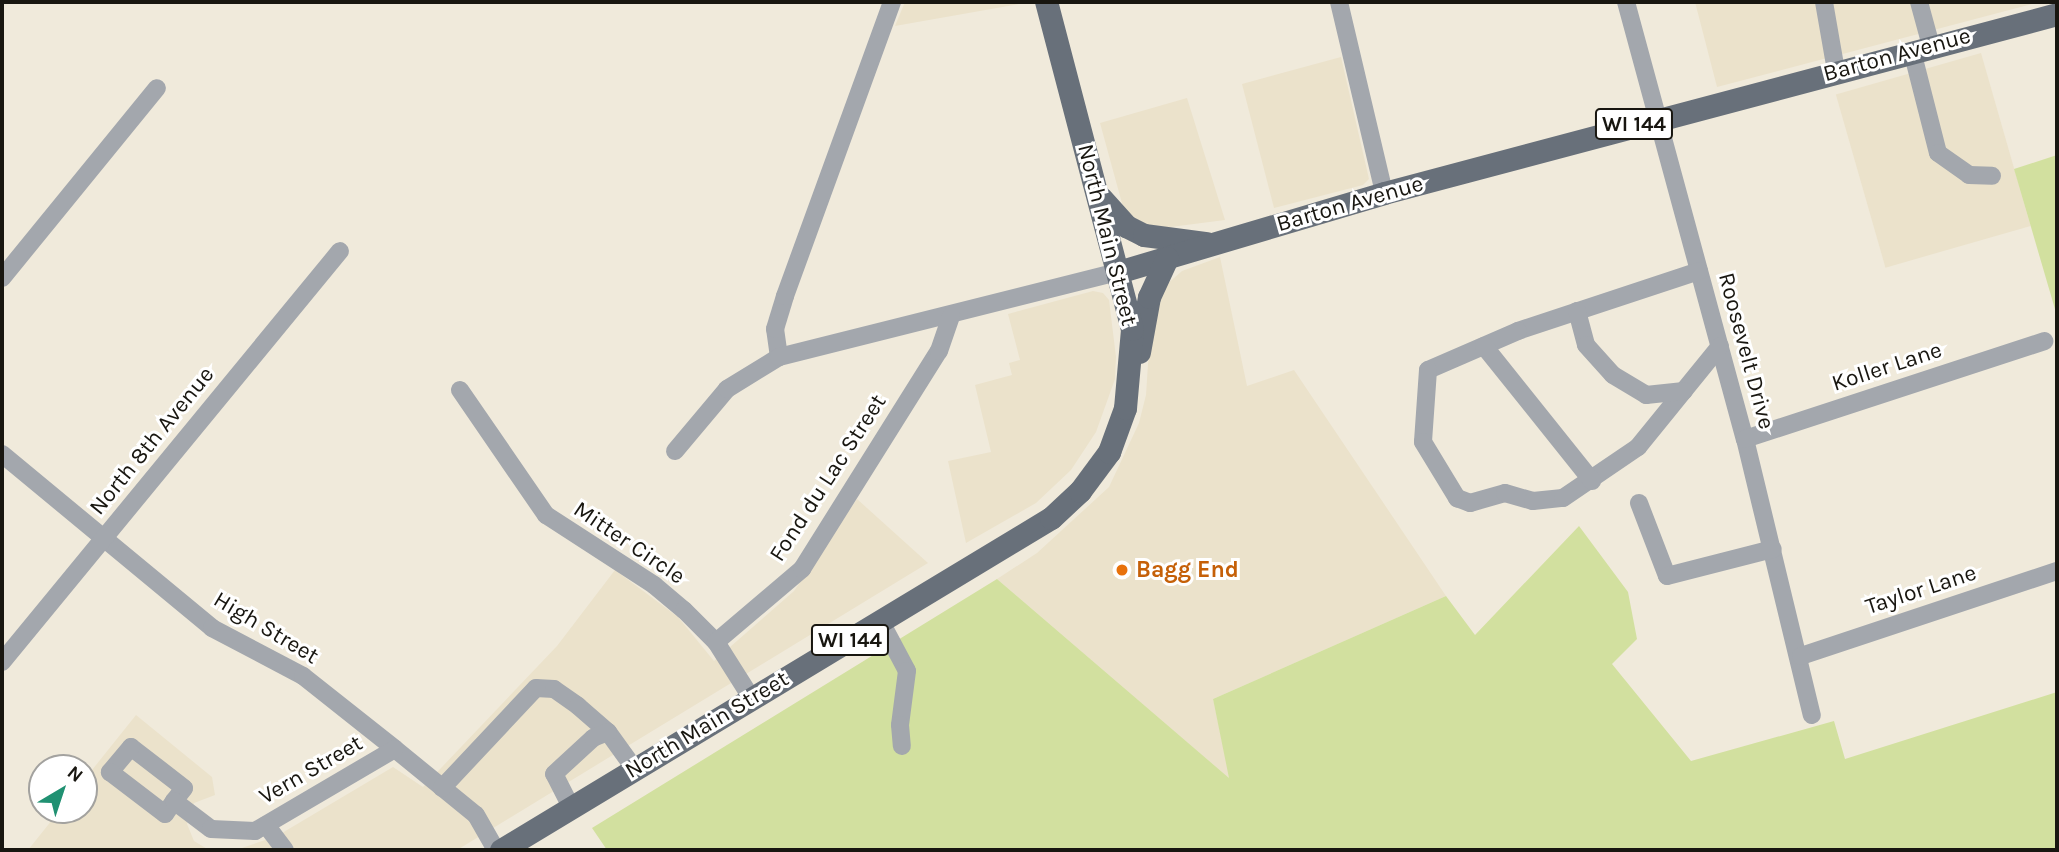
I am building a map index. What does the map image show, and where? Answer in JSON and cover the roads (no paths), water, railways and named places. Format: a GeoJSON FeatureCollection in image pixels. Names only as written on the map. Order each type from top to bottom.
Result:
{"type":"FeatureCollection","features":[{"type":"Feature","properties":{"kind":"main road","name":"North Main Street"},"geometry":{"type":"LineString","coordinates":[[502,850],[634,768],[1019,539],[1080,491],[1108,452],[1125,408],[1132,373],[1132,330],[1046,2]]}},
{"type":"Feature","properties":{"kind":"main road","name":"Barton Avenue"},"geometry":{"type":"LineString","coordinates":[[1118,272],[1384,193],[1657,118],[2057,14]]}},
{"type":"Feature","properties":{"kind":"main road"},"geometry":{"type":"LineString","coordinates":[[1099,196],[1126,226],[1144,235],[1213,244]]}},
{"type":"Feature","properties":{"kind":"main road"},"geometry":{"type":"LineString","coordinates":[[1132,373],[1146,332],[1149,297],[1167,258]]}},
{"type":"Feature","properties":{"kind":"street"},"geometry":{"type":"LineString","coordinates":[[779,357],[775,329],[785,296],[892,2]]}},
{"type":"Feature","properties":{"kind":"street"},"geometry":{"type":"LineString","coordinates":[[1339,2],[1384,193]]}},
{"type":"Feature","properties":{"kind":"street","name":"Roosevelt Drive"},"geometry":{"type":"LineString","coordinates":[[1626,2],[1745,439],[1801,656],[1812,715]]}},
{"type":"Feature","properties":{"kind":"street"},"geometry":{"type":"LineString","coordinates":[[1824,2],[1836,71]]}},
{"type":"Feature","properties":{"kind":"street"},"geometry":{"type":"LineString","coordinates":[[1919,2],[1921,49],[1938,153],[1969,174],[1992,176]]}},
{"type":"Feature","properties":{"kind":"street"},"geometry":{"type":"LineString","coordinates":[[2,278],[157,88]]}},
{"type":"Feature","properties":{"kind":"street","name":"North 8th Avenue"},"geometry":{"type":"LineString","coordinates":[[2,662],[340,251]]}},
{"type":"Feature","properties":{"kind":"street"},"geometry":{"type":"LineString","coordinates":[[1699,271],[1577,311],[1428,370],[1423,442],[1457,499],[1470,503],[1505,493],[1533,501],[1563,498],[1592,481],[1638,447],[1720,346]]}},
{"type":"Feature","properties":{"kind":"street","name":"Barton Avenue"},"geometry":{"type":"LineString","coordinates":[[675,451],[727,389],[779,357],[1118,272]]}},
{"type":"Feature","properties":{"kind":"street"},"geometry":{"type":"LineString","coordinates":[[1577,311],[1586,345],[1613,374],[1646,395],[1684,391]]}},
{"type":"Feature","properties":{"kind":"street","name":"Fond du Lac Street"},"geometry":{"type":"LineString","coordinates":[[716,642],[802,569],[939,351],[951,316]]}},
{"type":"Feature","properties":{"kind":"street","name":"Koller Lane"},"geometry":{"type":"LineString","coordinates":[[1745,439],[2045,341]]}},
{"type":"Feature","properties":{"kind":"street"},"geometry":{"type":"LineString","coordinates":[[1484,346],[1592,481]]}},
{"type":"Feature","properties":{"kind":"street","name":"Mitter Circle"},"geometry":{"type":"LineString","coordinates":[[460,390],[546,515],[654,585],[716,642],[752,699]]}},
{"type":"Feature","properties":{"kind":"street","name":"High Street"},"geometry":{"type":"LineString","coordinates":[[2,453],[103,541],[212,628],[303,676],[395,749],[476,816],[502,850]]}},
{"type":"Feature","properties":{"kind":"street"},"geometry":{"type":"LineString","coordinates":[[1639,503],[1667,576],[1773,548]]}},
{"type":"Feature","properties":{"kind":"street","name":"Taylor Lane"},"geometry":{"type":"LineString","coordinates":[[1801,656],[2057,571]]}},
{"type":"Feature","properties":{"kind":"street"},"geometry":{"type":"LineString","coordinates":[[881,622],[907,671],[900,725],[902,746]]}},
{"type":"Feature","properties":{"kind":"street"},"geometry":{"type":"LineString","coordinates":[[442,788],[536,688],[554,689],[608,733],[634,768]]}},
{"type":"Feature","properties":{"kind":"street"},"geometry":{"type":"LineString","coordinates":[[571,807],[554,774],[593,738],[608,733]]}},
{"type":"Feature","properties":{"kind":"street","name":"Vern Street"},"geometry":{"type":"LineString","coordinates":[[174,801],[211,829],[256,831],[395,749]]}},
{"type":"Feature","properties":{"kind":"street"},"geometry":{"type":"LineString","coordinates":[[266,825],[285,850]]}},
{"type":"Feature","properties":{"kind":"place","name":"Bagg End"},"geometry":{"type":"Point","coordinates":[1122,570]}}]}
